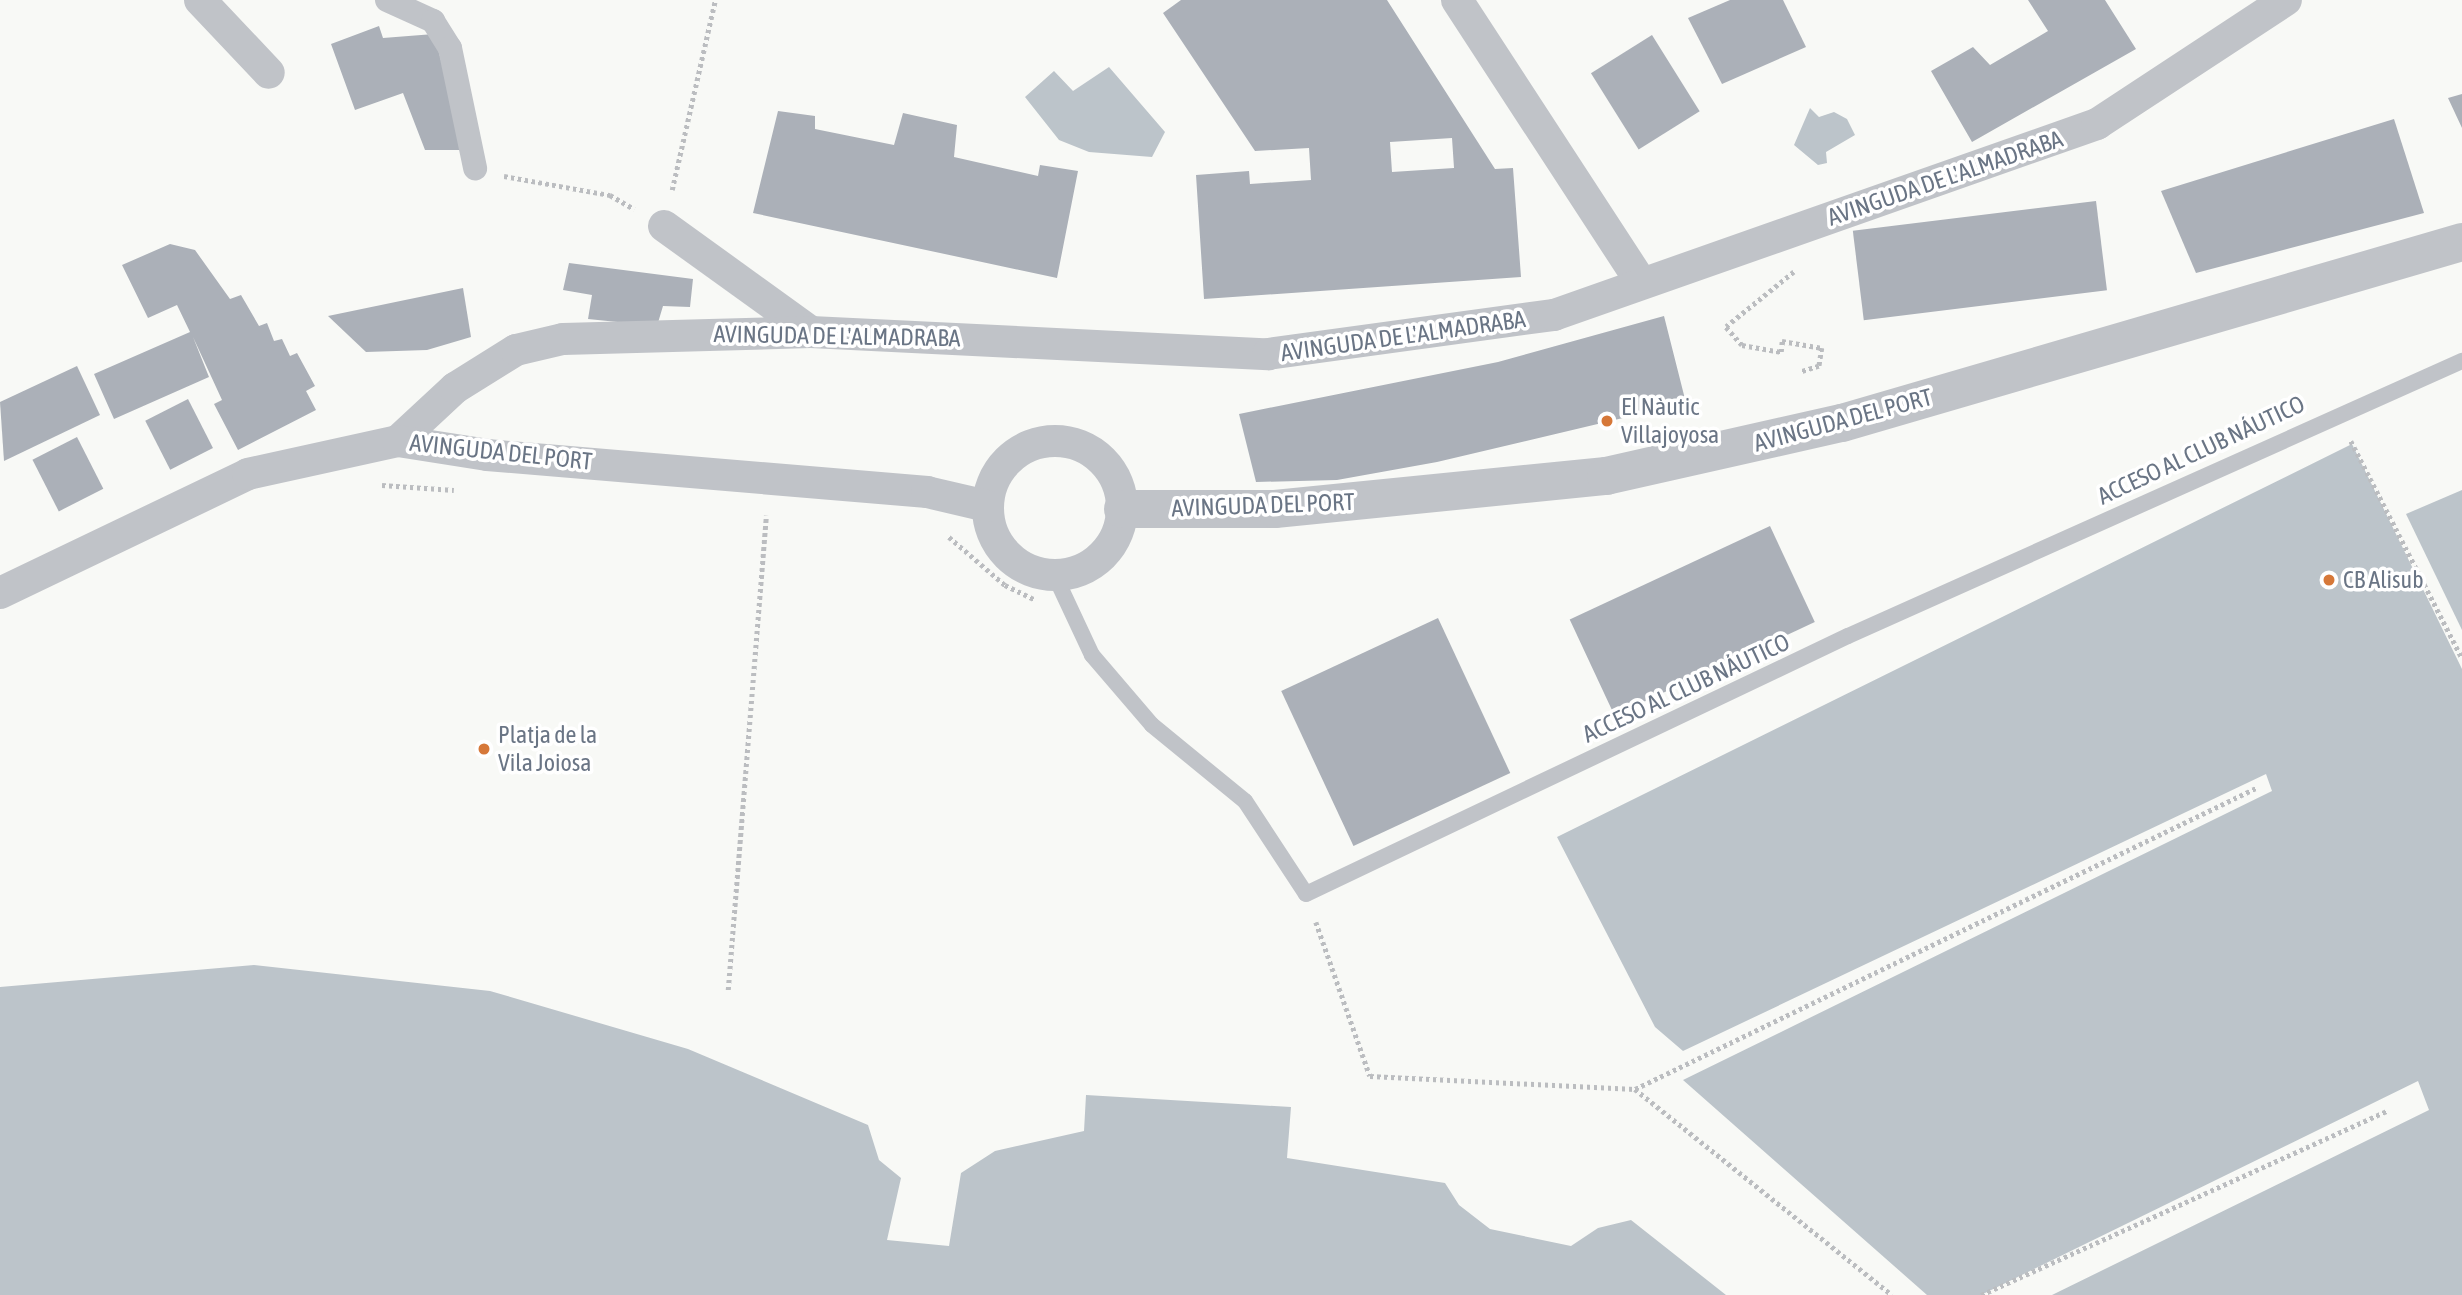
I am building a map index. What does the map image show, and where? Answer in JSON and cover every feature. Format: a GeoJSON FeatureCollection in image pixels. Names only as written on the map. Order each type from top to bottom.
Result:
{"type":"FeatureCollection","features":[{"type":"Feature","properties":{"kind":"street"},"geometry":{"type":"LineString","coordinates":[[200,0],[269,74]]}},
{"type":"Feature","properties":{"kind":"street"},"geometry":{"type":"LineString","coordinates":[[387,0],[432,21],[450,48],[475,168]]}},
{"type":"Feature","properties":{"kind":"street"},"geometry":{"type":"LineString","coordinates":[[1457,0],[1640,281]]}},
{"type":"Feature","properties":{"kind":"street","name":"AVINGUDA DE L'ALMADRABA"},"geometry":{"type":"LineString","coordinates":[[398,441],[455,388],[516,350],[564,339],[811,332],[1268,354],[1554,314],[1640,281],[1991,166],[2097,124],[2286,0]]}},
{"type":"Feature","properties":{"kind":"street"},"geometry":{"type":"LineString","coordinates":[[664,226],[811,332]]}},
{"type":"Feature","properties":{"kind":"street","name":"AVINGUDA DEL PORT"},"geometry":{"type":"LineString","coordinates":[[1123,509],[1275,509],[1606,476],[1812,431],[2462,242]]}},
{"type":"Feature","properties":{"kind":"street","name":"AVINGUDA DEL PORT"},"geometry":{"type":"LineString","coordinates":[[0,593],[248,474],[398,441],[487,455],[927,492],[987,506]]}},
{"type":"Feature","properties":{"kind":"street"},"geometry":{"type":"LineString","coordinates":[[1056,441],[1096,454],[1119,488],[1123,509],[1109,548],[1076,572],[1055,576],[1034,572],[999,547],[987,506],[1001,467],[1035,443],[1056,441]]}},
{"type":"Feature","properties":{"kind":"lane","name":"ACCESO AL CLUB NÁUTICO"},"geometry":{"type":"LineString","coordinates":[[1306,894],[2337,413],[2462,361]]}},
{"type":"Feature","properties":{"kind":"lane"},"geometry":{"type":"LineString","coordinates":[[1055,576],[1092,655],[1152,725],[1245,801],[1306,894]]}},
{"type":"Feature","properties":{"kind":"path"},"geometry":{"type":"LineString","coordinates":[[475,168],[610,195],[664,226],[715,0]]}},
{"type":"Feature","properties":{"kind":"path"},"geometry":{"type":"LineString","coordinates":[[1791,265],[1794,272],[1726,327],[1742,345],[1781,352],[1782,341],[1822,348],[1819,366],[1801,372]]}},
{"type":"Feature","properties":{"kind":"path"},"geometry":{"type":"LineString","coordinates":[[2337,413],[2462,659]]}},
{"type":"Feature","properties":{"kind":"path"},"geometry":{"type":"LineString","coordinates":[[373,484],[468,492]]}},
{"type":"Feature","properties":{"kind":"path"},"geometry":{"type":"LineString","coordinates":[[752,513],[779,515]]}},
{"type":"Feature","properties":{"kind":"path"},"geometry":{"type":"LineString","coordinates":[[728,990],[766,514]]}},
{"type":"Feature","properties":{"kind":"path"},"geometry":{"type":"LineString","coordinates":[[941,533],[1005,585],[1038,601]]}},
{"type":"Feature","properties":{"kind":"path"},"geometry":{"type":"LineString","coordinates":[[1306,894],[1370,1076],[1635,1089],[2256,788]]}},
{"type":"Feature","properties":{"kind":"path"},"geometry":{"type":"LineString","coordinates":[[1635,1089],[1892,1295]]}},
{"type":"Feature","properties":{"kind":"path"},"geometry":{"type":"LineString","coordinates":[[1981,1295],[2387,1111]]}},
{"type":"Feature","properties":{"kind":"shaded area"},"geometry":{"type":"Polygon","coordinates":[[[1109,67],[1165,132],[1152,157],[1089,152],[1059,140],[1025,97],[1054,71],[1073,91],[1109,67]]]}},
{"type":"Feature","properties":{"kind":"shaded area"},"geometry":{"type":"Polygon","coordinates":[[[1810,108],[1819,117],[1834,112],[1847,119],[1855,135],[1826,152],[1827,163],[1818,165],[1794,145],[1810,108]]]}},
{"type":"Feature","properties":{"kind":"shaded area"},"geometry":{"type":"Polygon","coordinates":[[[2352,444],[2462,669],[2462,1295],[2052,1295],[2429,1110],[2418,1081],[1981,1295],[1927,1295],[1683,1080],[2272,791],[2266,774],[1683,1051],[1655,1027],[1557,837],[2352,444]]]}},
{"type":"Feature","properties":{"kind":"shaded area"},"geometry":{"type":"Polygon","coordinates":[[[2462,490],[2462,630],[2406,514],[2462,490]]]}},
{"type":"Feature","properties":{"kind":"shaded area"},"geometry":{"type":"Polygon","coordinates":[[[254,965],[490,991],[688,1049],[868,1125],[879,1160],[901,1178],[887,1240],[949,1246],[961,1173],[995,1151],[1084,1131],[1086,1095],[1291,1107],[1287,1158],[1445,1183],[1459,1205],[1490,1229],[1571,1246],[1598,1228],[1631,1220],[1726,1295],[0,1295],[0,987],[254,965]]]}},
{"type":"Feature","properties":{"kind":"building"},"geometry":{"type":"Polygon","coordinates":[[[1181,0],[1387,0],[1495,169],[1513,168],[1521,277],[1204,299],[1196,175],[1249,171],[1250,184],[1311,180],[1309,148],[1255,151],[1163,13],[1181,0]],[[1452,138],[1390,142],[1392,172],[1454,168],[1452,138]]]}},
{"type":"Feature","properties":{"kind":"building"},"geometry":{"type":"Polygon","coordinates":[[[1730,0],[1783,0],[1806,47],[1722,84],[1688,18],[1730,0]]]}},
{"type":"Feature","properties":{"kind":"building"},"geometry":{"type":"Polygon","coordinates":[[[2028,0],[2105,0],[2136,49],[1972,142],[1931,71],[1973,47],[1990,65],[2048,31],[2028,0]]]}},
{"type":"Feature","properties":{"kind":"building"},"geometry":{"type":"Polygon","coordinates":[[[379,26],[383,38],[434,34],[465,150],[425,150],[403,93],[355,110],[331,44],[379,26]]]}},
{"type":"Feature","properties":{"kind":"building"},"geometry":{"type":"Polygon","coordinates":[[[1652,35],[1700,111],[1639,149],[1591,73],[1652,35]]]}},
{"type":"Feature","properties":{"kind":"building"},"geometry":{"type":"Polygon","coordinates":[[[2462,94],[2462,128],[2448,98],[2462,94]]]}},
{"type":"Feature","properties":{"kind":"building"},"geometry":{"type":"Polygon","coordinates":[[[778,111],[815,116],[815,129],[894,145],[903,113],[957,125],[954,157],[1038,176],[1040,165],[1078,171],[1057,278],[753,213],[778,111]]]}},
{"type":"Feature","properties":{"kind":"building"},"geometry":{"type":"Polygon","coordinates":[[[2394,119],[2424,213],[2196,273],[2161,191],[2394,119]]]}},
{"type":"Feature","properties":{"kind":"building"},"geometry":{"type":"Polygon","coordinates":[[[2096,201],[2107,290],[1864,320],[1853,231],[2096,201]]]}},
{"type":"Feature","properties":{"kind":"building"},"geometry":{"type":"Polygon","coordinates":[[[170,244],[195,250],[230,299],[241,295],[259,326],[267,323],[274,341],[282,339],[290,356],[297,353],[315,386],[306,391],[316,410],[238,450],[214,404],[222,400],[193,337],[209,377],[114,419],[94,374],[190,332],[177,305],[148,318],[122,265],[170,244]]]}},
{"type":"Feature","properties":{"kind":"building"},"geometry":{"type":"Polygon","coordinates":[[[569,263],[693,279],[690,307],[663,306],[657,326],[588,319],[592,295],[563,290],[569,263]]]}},
{"type":"Feature","properties":{"kind":"building"},"geometry":{"type":"Polygon","coordinates":[[[463,288],[471,337],[427,350],[366,352],[328,316],[463,288]]]}},
{"type":"Feature","properties":{"kind":"building"},"geometry":{"type":"Polygon","coordinates":[[[1664,316],[1686,403],[1437,462],[1337,480],[1256,482],[1239,414],[1498,362],[1664,316]]]}},
{"type":"Feature","properties":{"kind":"building"},"geometry":{"type":"Polygon","coordinates":[[[77,366],[100,415],[4,461],[0,402],[77,366]]]}},
{"type":"Feature","properties":{"kind":"building"},"geometry":{"type":"Polygon","coordinates":[[[188,399],[213,448],[170,470],[145,421],[188,399]]]}},
{"type":"Feature","properties":{"kind":"building"},"geometry":{"type":"Polygon","coordinates":[[[77,437],[103,489],[59,511],[32,460],[77,437]]]}},
{"type":"Feature","properties":{"kind":"building"},"geometry":{"type":"Polygon","coordinates":[[[1770,526],[1815,622],[1615,715],[1570,619],[1770,526]]]}},
{"type":"Feature","properties":{"kind":"building"},"geometry":{"type":"Polygon","coordinates":[[[1438,618],[1510,773],[1353,846],[1281,691],[1438,618]]]}},
{"type":"Feature","properties":{"kind":"place","name":"El Nàutic Villajoyosa"},"geometry":{"type":"Point","coordinates":[1607,421]}},
{"type":"Feature","properties":{"kind":"place","name":"CB Alisub"},"geometry":{"type":"Point","coordinates":[2329,580]}},
{"type":"Feature","properties":{"kind":"place","name":"Platja de la Vila Joiosa"},"geometry":{"type":"Point","coordinates":[484,749]}}]}
